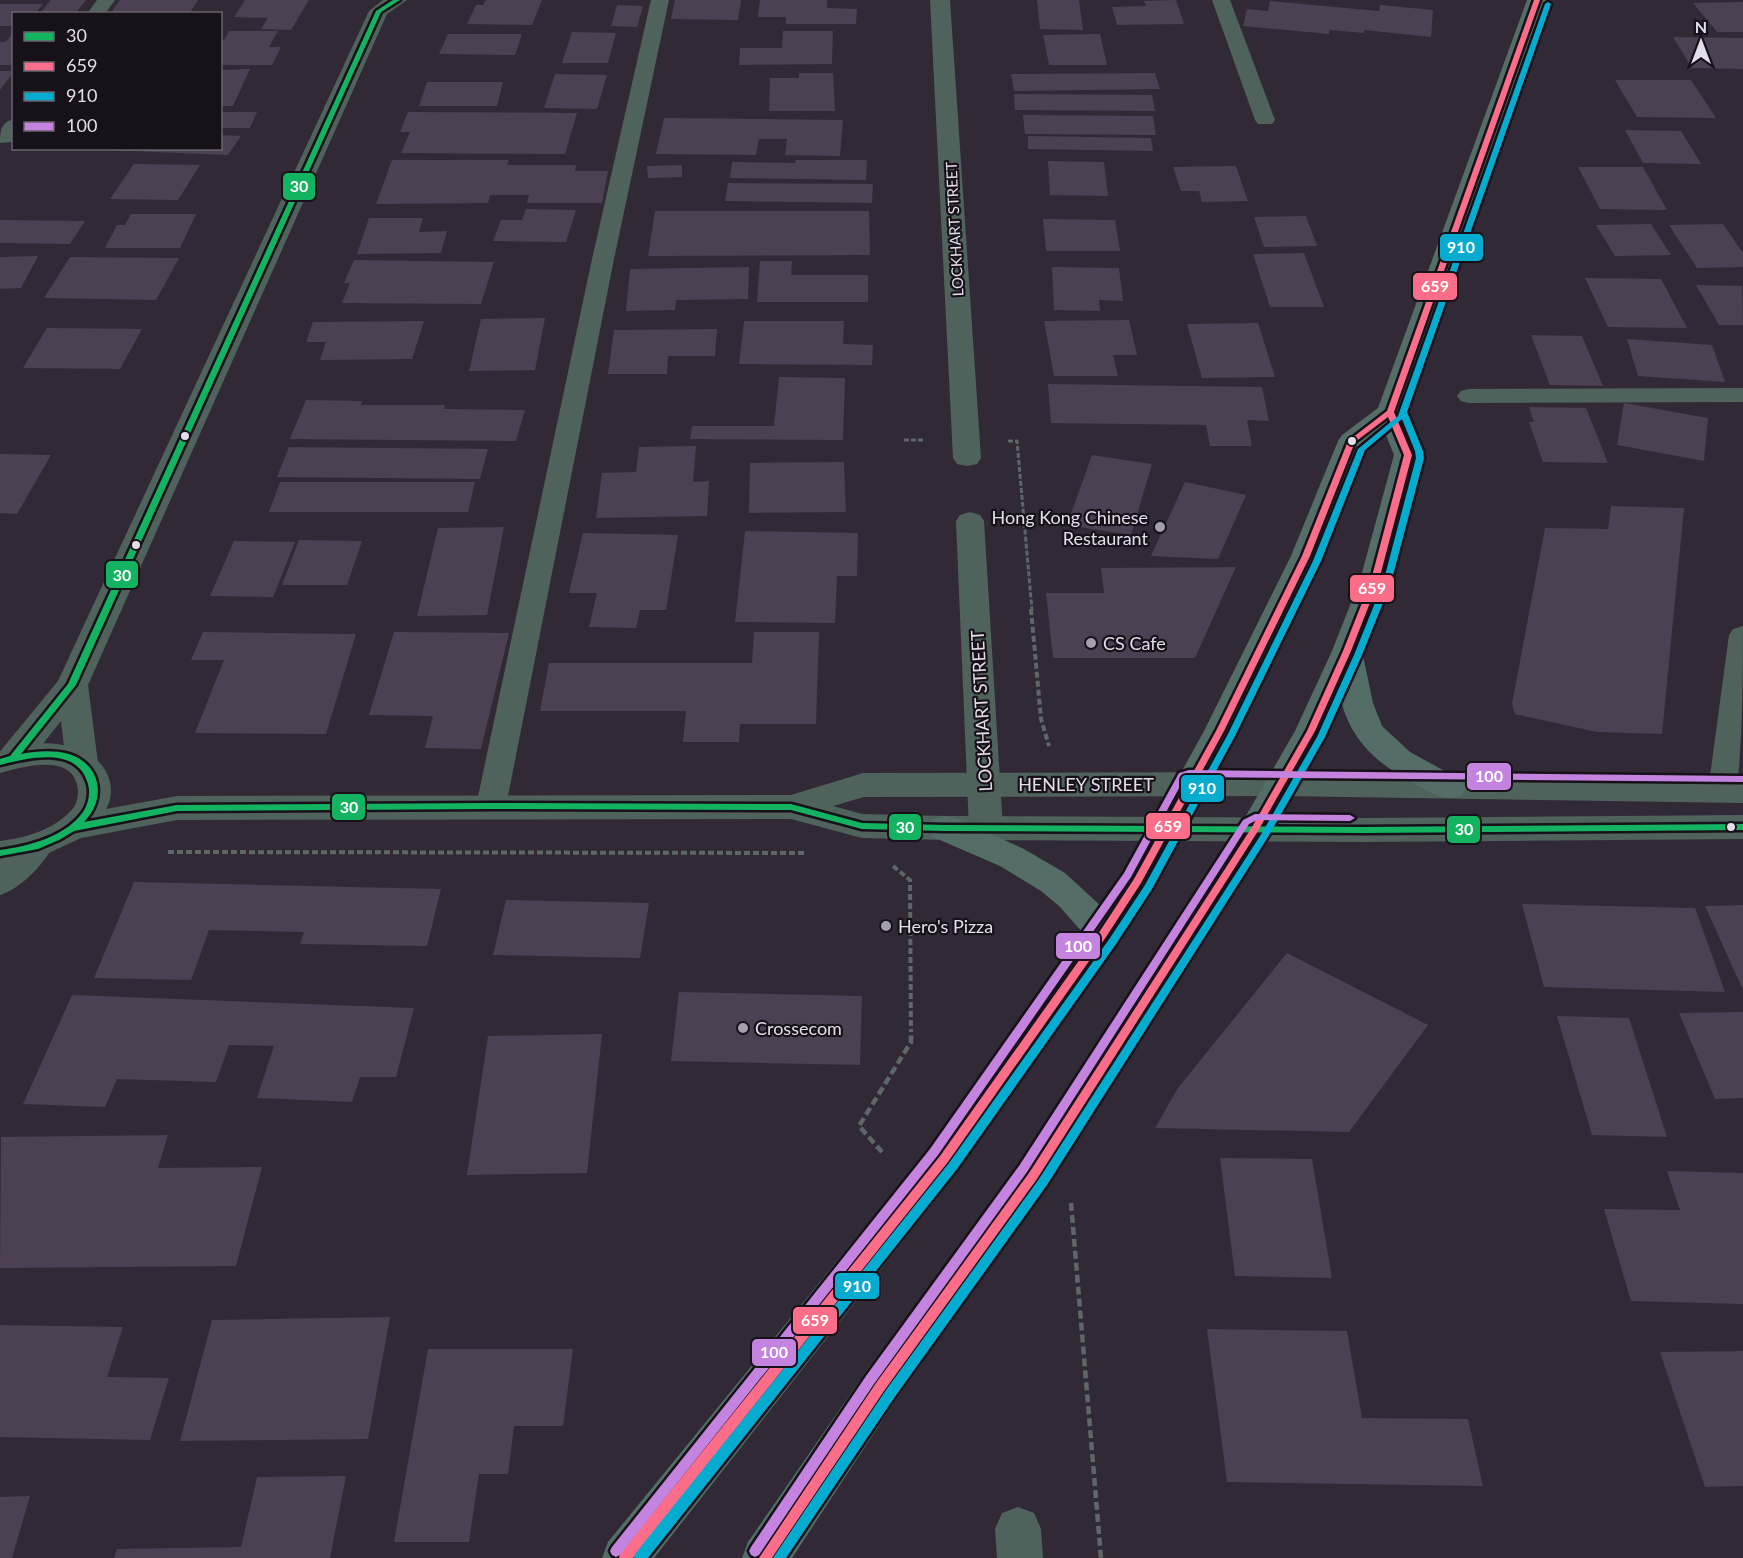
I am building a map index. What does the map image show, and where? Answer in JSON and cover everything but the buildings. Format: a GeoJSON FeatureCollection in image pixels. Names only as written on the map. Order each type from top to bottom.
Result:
{"type":"FeatureCollection","features":[{"type":"Feature","properties":{"kind":"highway"},"geometry":{"type":"LineString","coordinates":[[625,1558],[944,1159],[1138,881],[1220,731],[1306,556],[1352,441],[1390,412],[1537,0]]}},
{"type":"Feature","properties":{"kind":"highway"},"geometry":{"type":"LineString","coordinates":[[765,1558],[880,1387],[1033,1176],[1255,829],[1311,731],[1376,580],[1408,455],[1390,412]]}},
{"type":"Feature","properties":{"kind":"highway"},"geometry":{"type":"LineString","coordinates":[[1347,651],[1359,708],[1369,733],[1393,756],[1449,788]]}},
{"type":"Feature","properties":{"kind":"highway"},"geometry":{"type":"LineString","coordinates":[[945,828],[995,848],[1064,889],[1090,914],[1103,934]]}},
{"type":"Feature","properties":{"kind":"street","name":"LOCKHART STREET"},"geometry":{"type":"LineString","coordinates":[[940,0],[967,458]]}},
{"type":"Feature","properties":{"kind":"street"},"geometry":{"type":"LineString","coordinates":[[7,760],[72,685],[384,4]]}},
{"type":"Feature","properties":{"kind":"street","name":"LOCKHART STREET"},"geometry":{"type":"LineString","coordinates":[[970,521],[986,829]]}},
{"type":"Feature","properties":{"kind":"street"},"geometry":{"type":"LineString","coordinates":[[0,882],[35,848],[71,828],[89,809],[88,777],[72,685]]}},
{"type":"Feature","properties":{"kind":"street","name":"HENLEY STREET"},"geometry":{"type":"LineString","coordinates":[[7,760],[41,753],[64,756],[88,777],[177,808]]}},
{"type":"Feature","properties":{"kind":"street","name":"HENLEY STREET"},"geometry":{"type":"LineString","coordinates":[[791,807],[863,785],[1281,784],[1733,790]]}},
{"type":"Feature","properties":{"kind":"street","name":"HENLEY STREET"},"geometry":{"type":"LineString","coordinates":[[71,828],[177,808],[491,806],[791,807],[862,826],[986,829],[1743,827]]}},
{"type":"Feature","properties":{"kind":"street"},"geometry":{"type":"LineString","coordinates":[[0,853],[35,848]]}},
{"type":"Feature","properties":{"kind":"lane"},"geometry":{"type":"LineString","coordinates":[[491,806],[601,270],[660,0]]}},
{"type":"Feature","properties":{"kind":"lane"},"geometry":{"type":"LineString","coordinates":[[1221,0],[1265,120]]}},
{"type":"Feature","properties":{"kind":"lane"},"geometry":{"type":"LineString","coordinates":[[1469,396],[1743,395]]}},
{"type":"Feature","properties":{"kind":"lane"},"geometry":{"type":"LineString","coordinates":[[1733,790],[1743,635]]}},
{"type":"Feature","properties":{"kind":"path"},"geometry":{"type":"LineString","coordinates":[[157,852],[816,853]]}},
{"type":"Feature","properties":{"kind":"path"},"geometry":{"type":"LineString","coordinates":[[882,1152],[859,1126],[911,1042],[910,880],[885,860]]}},
{"type":"Feature","properties":{"kind":"path"},"geometry":{"type":"LineString","coordinates":[[1070,1196],[1101,1558]]}},
{"type":"Feature","properties":{"kind":"transit line","name":"30"},"geometry":{"type":"LineString","coordinates":[[14,757],[72,685],[379,11],[397,0]]}},
{"type":"Feature","properties":{"kind":"transit line","name":"659"},"geometry":{"type":"LineString","coordinates":[[625,1558],[944,1159],[1138,881],[1220,731],[1306,556],[1352,441],[1390,412],[1537,0]]}},
{"type":"Feature","properties":{"kind":"transit line","name":"910"},"geometry":{"type":"LineString","coordinates":[[640,1558],[953,1166],[1149,887],[1231,736],[1317,561],[1362,449],[1401,417],[1548,4]]}},
{"type":"Feature","properties":{"kind":"transit line","name":"659"},"geometry":{"type":"LineString","coordinates":[[765,1558],[880,1387],[1033,1176],[1255,829],[1311,731],[1347,651],[1375,580],[1408,455],[1390,412],[1405,370]]}},
{"type":"Feature","properties":{"kind":"transit line","name":"910"},"geometry":{"type":"LineString","coordinates":[[779,1558],[890,1394],[1043,1182],[1265,835],[1321,737],[1387,583],[1420,458],[1403,412],[1416,374]]}},
{"type":"Feature","properties":{"kind":"transit line","name":"30"},"geometry":{"type":"LineString","coordinates":[[0,762],[25,756],[54,754],[67,757],[79,762],[88,770],[94,792],[93,801],[87,813],[66,832],[34,846],[0,853]]}},
{"type":"Feature","properties":{"kind":"transit line","name":"100"},"geometry":{"type":"LineString","coordinates":[[616,1551],[934,1152],[1128,875],[1182,775],[1189,773],[1743,779]]}},
{"type":"Feature","properties":{"kind":"transit line","name":"30"},"geometry":{"type":"LineString","coordinates":[[71,828],[177,808],[491,806],[791,807],[862,826],[945,828],[1363,830],[1743,827]]}},
{"type":"Feature","properties":{"kind":"transit line","name":"100"},"geometry":{"type":"LineString","coordinates":[[755,1551],[870,1380],[1023,1169],[1246,822],[1255,817],[1350,818]]}},
{"type":"Feature","properties":{"kind":"place","name":"Hong Kong Chinese Restaurant"},"geometry":{"type":"Point","coordinates":[1160,527]}},
{"type":"Feature","properties":{"kind":"place","name":"CS Cafe"},"geometry":{"type":"Point","coordinates":[1091,643]}},
{"type":"Feature","properties":{"kind":"place","name":"Hero's Pizza"},"geometry":{"type":"Point","coordinates":[886,926]}},
{"type":"Feature","properties":{"kind":"place","name":"Crossecom"},"geometry":{"type":"Point","coordinates":[743,1028]}}]}
